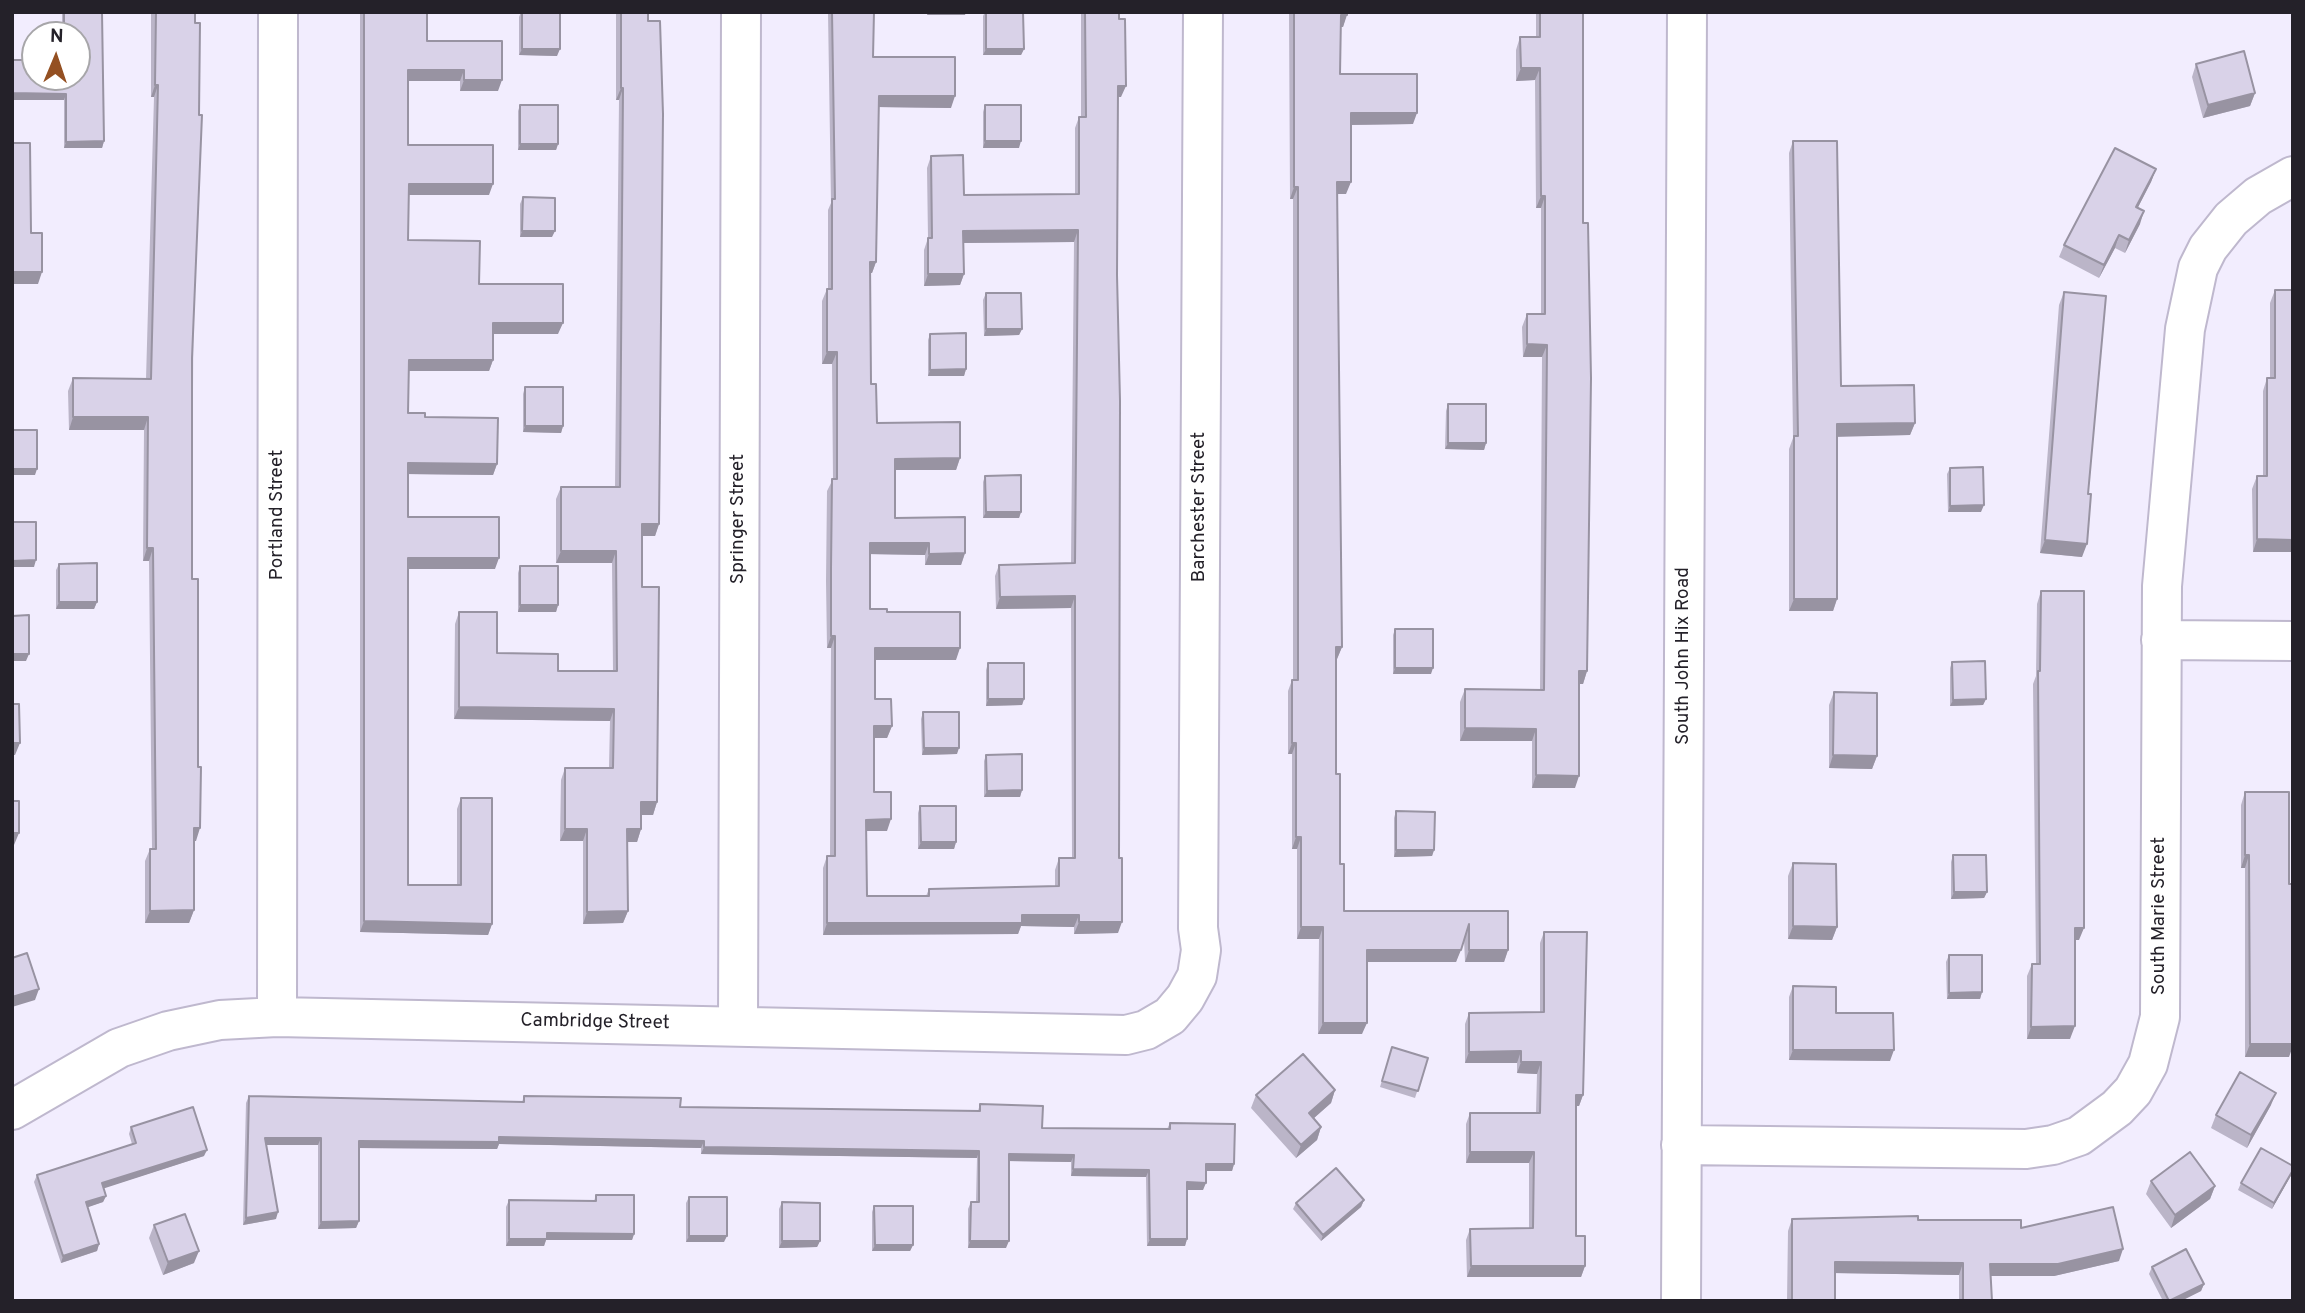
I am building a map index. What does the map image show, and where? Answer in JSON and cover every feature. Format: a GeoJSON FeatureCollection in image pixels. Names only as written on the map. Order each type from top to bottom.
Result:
{"type":"FeatureCollection","features":[{"type":"Feature","properties":{"kind":"street","name":"Portland Street"},"geometry":{"type":"LineString","coordinates":[[277,1017],[278,12]]}},
{"type":"Feature","properties":{"kind":"street","name":"Springer Street"},"geometry":{"type":"LineString","coordinates":[[738,1026],[741,12]]}},
{"type":"Feature","properties":{"kind":"street","name":"Barchester Street"},"geometry":{"type":"LineString","coordinates":[[1185,998],[1197,976],[1201,950],[1198,914],[1203,12]]}},
{"type":"Feature","properties":{"kind":"street","name":"South John Hix Road"},"geometry":{"type":"LineString","coordinates":[[1681,1301],[1687,12]]}},
{"type":"Feature","properties":{"kind":"street","name":"South Marie Street"},"geometry":{"type":"LineString","coordinates":[[1681,1145],[2026,1149],[2053,1145],[2079,1136],[2117,1108],[2133,1090],[2148,1064],[2160,1017],[2162,586],[2185,329],[2198,268],[2208,248],[2231,219],[2258,196],[2293,176]]}},
{"type":"Feature","properties":{"kind":"street"},"geometry":{"type":"LineString","coordinates":[[2161,640],[2293,641]]}},
{"type":"Feature","properties":{"kind":"street","name":"Cambridge Street"},"geometry":{"type":"LineString","coordinates":[[12,1110],[131,1044],[168,1031],[220,1020],[277,1017],[1125,1035],[1146,1030],[1170,1016],[1185,998]]}},
{"type":"Feature","properties":{"kind":"building"},"geometry":{"type":"Polygon","coordinates":[[[64,12],[102,12],[104,141],[66,142],[66,94],[12,93],[12,60],[21,60],[21,91],[91,91],[91,21],[64,21],[64,12]]]}},
{"type":"Feature","properties":{"kind":"building"},"geometry":{"type":"Polygon","coordinates":[[[156,12],[195,12],[195,23],[200,23],[199,115],[202,115],[192,358],[192,579],[198,579],[198,767],[201,767],[200,828],[194,828],[194,910],[150,911],[150,849],[156,849],[153,548],[147,548],[148,417],[73,417],[73,378],[151,379],[158,85],[155,85],[156,12]]]}},
{"type":"Feature","properties":{"kind":"building"},"geometry":{"type":"Polygon","coordinates":[[[364,12],[427,12],[427,41],[502,41],[502,80],[464,80],[464,70],[408,70],[408,145],[493,145],[493,184],[409,184],[408,240],[480,241],[479,284],[563,284],[563,323],[493,323],[493,360],[409,360],[408,413],[425,413],[425,417],[498,418],[497,464],[408,463],[408,517],[499,517],[499,558],[408,558],[408,885],[461,885],[461,798],[492,798],[492,924],[364,921],[364,12]]]}},
{"type":"Feature","properties":{"kind":"building"},"geometry":{"type":"Polygon","coordinates":[[[522,12],[560,12],[560,49],[522,49],[522,12]]]}},
{"type":"Feature","properties":{"kind":"building"},"geometry":{"type":"Polygon","coordinates":[[[621,12],[648,12],[648,21],[660,21],[663,114],[659,524],[642,524],[642,587],[659,587],[657,802],[641,802],[641,829],[627,829],[628,911],[587,912],[587,829],[565,829],[565,768],[613,768],[614,709],[459,707],[459,612],[497,612],[497,653],[558,654],[558,671],[617,671],[616,551],[561,551],[561,487],[620,487],[623,88],[621,12]]]}},
{"type":"Feature","properties":{"kind":"building"},"geometry":{"type":"Polygon","coordinates":[[[832,12],[874,12],[873,57],[955,57],[955,96],[879,96],[876,262],[870,262],[871,384],[876,384],[877,423],[960,422],[960,458],[895,459],[895,518],[965,517],[965,553],[929,554],[929,543],[870,543],[870,609],[887,609],[887,612],[960,612],[960,648],[875,648],[875,699],[891,699],[892,726],[874,726],[874,792],[891,792],[891,819],[866,820],[867,896],[929,896],[929,889],[1059,886],[1059,858],[1075,858],[1075,596],[1000,597],[999,565],[1075,563],[1078,230],[963,231],[964,274],[928,274],[928,238],[932,238],[931,156],[963,155],[964,195],[1079,194],[1079,117],[1086,117],[1085,12],[1119,12],[1119,19],[1125,19],[1126,86],[1118,86],[1117,275],[1120,401],[1119,858],[1122,858],[1122,922],[1079,922],[1079,915],[1022,915],[1022,923],[827,923],[827,856],[835,856],[835,636],[831,636],[831,569],[832,479],[837,479],[837,352],[827,352],[827,289],[832,289],[832,199],[835,199],[832,12]]]}},
{"type":"Feature","properties":{"kind":"building"},"geometry":{"type":"Polygon","coordinates":[[[986,12],[1023,12],[1024,49],[986,49],[986,12]]]}},
{"type":"Feature","properties":{"kind":"building"},"geometry":{"type":"Polygon","coordinates":[[[1294,12],[1347,12],[1347,15],[1341,15],[1340,74],[1417,74],[1417,113],[1351,113],[1351,182],[1337,182],[1342,647],[1336,647],[1336,774],[1340,774],[1340,864],[1344,864],[1344,911],[1508,911],[1508,950],[1469,950],[1469,924],[1461,950],[1367,950],[1367,1023],[1323,1023],[1323,927],[1301,927],[1301,837],[1296,837],[1296,743],[1292,743],[1292,680],[1298,680],[1298,187],[1294,187],[1294,12]]]}},
{"type":"Feature","properties":{"kind":"building"},"geometry":{"type":"Polygon","coordinates":[[[1540,12],[1583,12],[1583,223],[1588,223],[1591,378],[1587,671],[1579,671],[1579,776],[1536,775],[1536,729],[1465,728],[1465,689],[1544,690],[1547,345],[1527,344],[1527,314],[1545,314],[1545,196],[1541,196],[1540,68],[1521,68],[1520,37],[1540,37],[1540,12]]]}},
{"type":"Feature","properties":{"kind":"building"},"geometry":{"type":"Polygon","coordinates":[[[2244,51],[2255,93],[2208,105],[2196,64],[2244,51]]]}},
{"type":"Feature","properties":{"kind":"building"},"geometry":{"type":"Polygon","coordinates":[[[520,105],[558,105],[558,144],[520,144],[520,105]]]}},
{"type":"Feature","properties":{"kind":"building"},"geometry":{"type":"Polygon","coordinates":[[[985,105],[1021,105],[1021,141],[985,141],[985,105]]]}},
{"type":"Feature","properties":{"kind":"building"},"geometry":{"type":"Polygon","coordinates":[[[1793,141],[1837,141],[1841,386],[1914,385],[1915,423],[1837,424],[1837,599],[1794,599],[1794,436],[1798,436],[1793,141]]]}},
{"type":"Feature","properties":{"kind":"building"},"geometry":{"type":"Polygon","coordinates":[[[12,143],[30,143],[31,233],[42,233],[42,272],[12,272],[12,143]]]}},
{"type":"Feature","properties":{"kind":"building"},"geometry":{"type":"Polygon","coordinates":[[[2115,148],[2156,169],[2136,207],[2144,211],[2129,240],[2119,235],[2104,265],[2064,245],[2115,148]]]}},
{"type":"Feature","properties":{"kind":"building"},"geometry":{"type":"Polygon","coordinates":[[[523,197],[555,198],[555,231],[522,231],[523,197]]]}},
{"type":"Feature","properties":{"kind":"building"},"geometry":{"type":"Polygon","coordinates":[[[2275,290],[2293,290],[2293,540],[2257,539],[2257,476],[2267,476],[2267,378],[2275,378],[2275,290]]]}},
{"type":"Feature","properties":{"kind":"building"},"geometry":{"type":"Polygon","coordinates":[[[2064,292],[2106,296],[2088,494],[2091,494],[2087,544],[2045,540],[2064,292]]]}},
{"type":"Feature","properties":{"kind":"building"},"geometry":{"type":"Polygon","coordinates":[[[986,293],[1021,293],[1022,329],[986,329],[986,293]]]}},
{"type":"Feature","properties":{"kind":"building"},"geometry":{"type":"Polygon","coordinates":[[[966,333],[966,369],[930,370],[930,334],[966,333]]]}},
{"type":"Feature","properties":{"kind":"building"},"geometry":{"type":"Polygon","coordinates":[[[525,387],[563,387],[563,426],[525,426],[525,387]]]}},
{"type":"Feature","properties":{"kind":"building"},"geometry":{"type":"Polygon","coordinates":[[[1448,404],[1486,404],[1486,443],[1448,443],[1448,404]]]}},
{"type":"Feature","properties":{"kind":"building"},"geometry":{"type":"Polygon","coordinates":[[[12,430],[37,430],[37,469],[12,469],[12,430]]]}},
{"type":"Feature","properties":{"kind":"building"},"geometry":{"type":"Polygon","coordinates":[[[1983,467],[1984,505],[1950,506],[1950,468],[1983,467]]]}},
{"type":"Feature","properties":{"kind":"building"},"geometry":{"type":"Polygon","coordinates":[[[1021,475],[1021,512],[986,512],[985,476],[1021,475]]]}},
{"type":"Feature","properties":{"kind":"building"},"geometry":{"type":"Polygon","coordinates":[[[12,522],[36,522],[36,560],[12,561],[12,522]]]}},
{"type":"Feature","properties":{"kind":"building"},"geometry":{"type":"Polygon","coordinates":[[[97,563],[97,602],[59,602],[59,564],[97,563]]]}},
{"type":"Feature","properties":{"kind":"building"},"geometry":{"type":"Polygon","coordinates":[[[520,566],[558,566],[558,605],[520,605],[520,566]]]}},
{"type":"Feature","properties":{"kind":"building"},"geometry":{"type":"Polygon","coordinates":[[[2041,591],[2084,591],[2084,928],[2075,928],[2075,1026],[2031,1027],[2032,964],[2040,964],[2038,671],[2041,591]]]}},
{"type":"Feature","properties":{"kind":"building"},"geometry":{"type":"Polygon","coordinates":[[[29,615],[29,654],[12,654],[12,616],[29,615]]]}},
{"type":"Feature","properties":{"kind":"building"},"geometry":{"type":"Polygon","coordinates":[[[1395,629],[1433,629],[1433,668],[1395,668],[1395,629]]]}},
{"type":"Feature","properties":{"kind":"building"},"geometry":{"type":"Polygon","coordinates":[[[1985,661],[1986,699],[1953,700],[1952,662],[1985,661]]]}},
{"type":"Feature","properties":{"kind":"building"},"geometry":{"type":"Polygon","coordinates":[[[988,663],[1024,663],[1024,699],[988,699],[988,663]]]}},
{"type":"Feature","properties":{"kind":"building"},"geometry":{"type":"Polygon","coordinates":[[[1834,692],[1877,693],[1877,756],[1833,755],[1834,692]]]}},
{"type":"Feature","properties":{"kind":"building"},"geometry":{"type":"Polygon","coordinates":[[[12,704],[19,704],[20,743],[12,743],[12,704]]]}},
{"type":"Feature","properties":{"kind":"building"},"geometry":{"type":"Polygon","coordinates":[[[923,712],[959,712],[959,748],[924,748],[923,712]]]}},
{"type":"Feature","properties":{"kind":"building"},"geometry":{"type":"Polygon","coordinates":[[[1022,754],[1022,790],[987,791],[986,755],[1022,754]]]}},
{"type":"Feature","properties":{"kind":"building"},"geometry":{"type":"Polygon","coordinates":[[[2245,792],[2289,792],[2289,884],[2293,884],[2293,1044],[2250,1044],[2249,855],[2245,855],[2245,792]]]}},
{"type":"Feature","properties":{"kind":"building"},"geometry":{"type":"Polygon","coordinates":[[[12,801],[19,801],[19,833],[13,833],[12,906],[12,801]]]}},
{"type":"Feature","properties":{"kind":"building"},"geometry":{"type":"Polygon","coordinates":[[[920,806],[956,806],[956,842],[921,842],[920,806]]]}},
{"type":"Feature","properties":{"kind":"building"},"geometry":{"type":"Polygon","coordinates":[[[1396,811],[1435,812],[1434,850],[1396,850],[1396,811]]]}},
{"type":"Feature","properties":{"kind":"building"},"geometry":{"type":"Polygon","coordinates":[[[1953,855],[1986,855],[1987,892],[1954,892],[1953,855]]]}},
{"type":"Feature","properties":{"kind":"building"},"geometry":{"type":"Polygon","coordinates":[[[1793,863],[1836,864],[1837,927],[1793,926],[1793,863]]]}},
{"type":"Feature","properties":{"kind":"building"},"geometry":{"type":"Polygon","coordinates":[[[1544,932],[1587,932],[1583,1095],[1576,1095],[1576,1236],[1585,1236],[1585,1266],[1471,1266],[1470,1229],[1533,1228],[1534,1152],[1470,1152],[1470,1113],[1540,1113],[1541,1062],[1521,1062],[1521,1051],[1469,1052],[1469,1013],[1544,1012],[1544,932]]]}},
{"type":"Feature","properties":{"kind":"building"},"geometry":{"type":"Polygon","coordinates":[[[27,953],[39,989],[12,997],[12,958],[27,953]]]}},
{"type":"Feature","properties":{"kind":"building"},"geometry":{"type":"Polygon","coordinates":[[[1949,955],[1982,955],[1982,992],[1949,993],[1949,955]]]}},
{"type":"Feature","properties":{"kind":"building"},"geometry":{"type":"Polygon","coordinates":[[[1793,986],[1836,987],[1836,1013],[1893,1013],[1894,1050],[1793,1050],[1793,986]]]}},
{"type":"Feature","properties":{"kind":"building"},"geometry":{"type":"Polygon","coordinates":[[[1392,1047],[1428,1058],[1418,1091],[1382,1081],[1392,1047]]]}},
{"type":"Feature","properties":{"kind":"building"},"geometry":{"type":"Polygon","coordinates":[[[1303,1054],[1335,1090],[1309,1113],[1321,1127],[1301,1145],[1256,1095],[1303,1054]]]}},
{"type":"Feature","properties":{"kind":"building"},"geometry":{"type":"Polygon","coordinates":[[[2240,1072],[2276,1093],[2251,1135],[2216,1115],[2240,1072]]]}},
{"type":"Feature","properties":{"kind":"building"},"geometry":{"type":"Polygon","coordinates":[[[249,1096],[524,1102],[524,1096],[681,1098],[680,1107],[980,1111],[980,1104],[1043,1106],[1042,1128],[1170,1129],[1170,1123],[1235,1124],[1234,1164],[1206,1164],[1206,1183],[1187,1182],[1187,1239],[1150,1239],[1149,1170],[1073,1169],[1074,1155],[1009,1154],[1009,1241],[970,1241],[971,1202],[979,1202],[979,1151],[704,1147],[704,1141],[499,1137],[499,1142],[359,1141],[359,1221],[321,1222],[321,1138],[265,1138],[278,1212],[246,1218],[249,1096]]]}},
{"type":"Feature","properties":{"kind":"building"},"geometry":{"type":"Polygon","coordinates":[[[193,1107],[207,1150],[102,1183],[106,1196],[86,1202],[99,1244],[63,1256],[37,1175],[136,1143],[131,1127],[193,1107]]]}},
{"type":"Feature","properties":{"kind":"building"},"geometry":{"type":"Polygon","coordinates":[[[2261,1148],[2293,1166],[2274,1203],[2241,1183],[2261,1148]]]}},
{"type":"Feature","properties":{"kind":"building"},"geometry":{"type":"Polygon","coordinates":[[[2190,1152],[2215,1186],[2175,1215],[2151,1181],[2190,1152]]]}},
{"type":"Feature","properties":{"kind":"building"},"geometry":{"type":"Polygon","coordinates":[[[1336,1168],[1364,1200],[1323,1235],[1296,1203],[1336,1168]]]}},
{"type":"Feature","properties":{"kind":"building"},"geometry":{"type":"Polygon","coordinates":[[[596,1195],[634,1195],[634,1234],[547,1233],[547,1239],[509,1239],[509,1200],[596,1201],[596,1195]]]}},
{"type":"Feature","properties":{"kind":"building"},"geometry":{"type":"Polygon","coordinates":[[[689,1197],[727,1197],[727,1236],[689,1236],[689,1197]]]}},
{"type":"Feature","properties":{"kind":"building"},"geometry":{"type":"Polygon","coordinates":[[[782,1202],[820,1203],[820,1241],[782,1241],[782,1202]]]}},
{"type":"Feature","properties":{"kind":"building"},"geometry":{"type":"Polygon","coordinates":[[[874,1206],[913,1206],[913,1245],[875,1245],[874,1206]]]}},
{"type":"Feature","properties":{"kind":"building"},"geometry":{"type":"Polygon","coordinates":[[[2113,1207],[2123,1249],[2058,1264],[1990,1264],[1992,1301],[1963,1301],[1963,1263],[1835,1262],[1835,1301],[1792,1301],[1792,1219],[1918,1216],[1918,1220],[2021,1220],[2021,1228],[2113,1207]]]}},
{"type":"Feature","properties":{"kind":"building"},"geometry":{"type":"Polygon","coordinates":[[[185,1214],[199,1251],[168,1262],[154,1225],[185,1214]]]}},
{"type":"Feature","properties":{"kind":"building"},"geometry":{"type":"Polygon","coordinates":[[[2186,1249],[2204,1284],[2169,1301],[2152,1267],[2186,1249]]]}}]}
